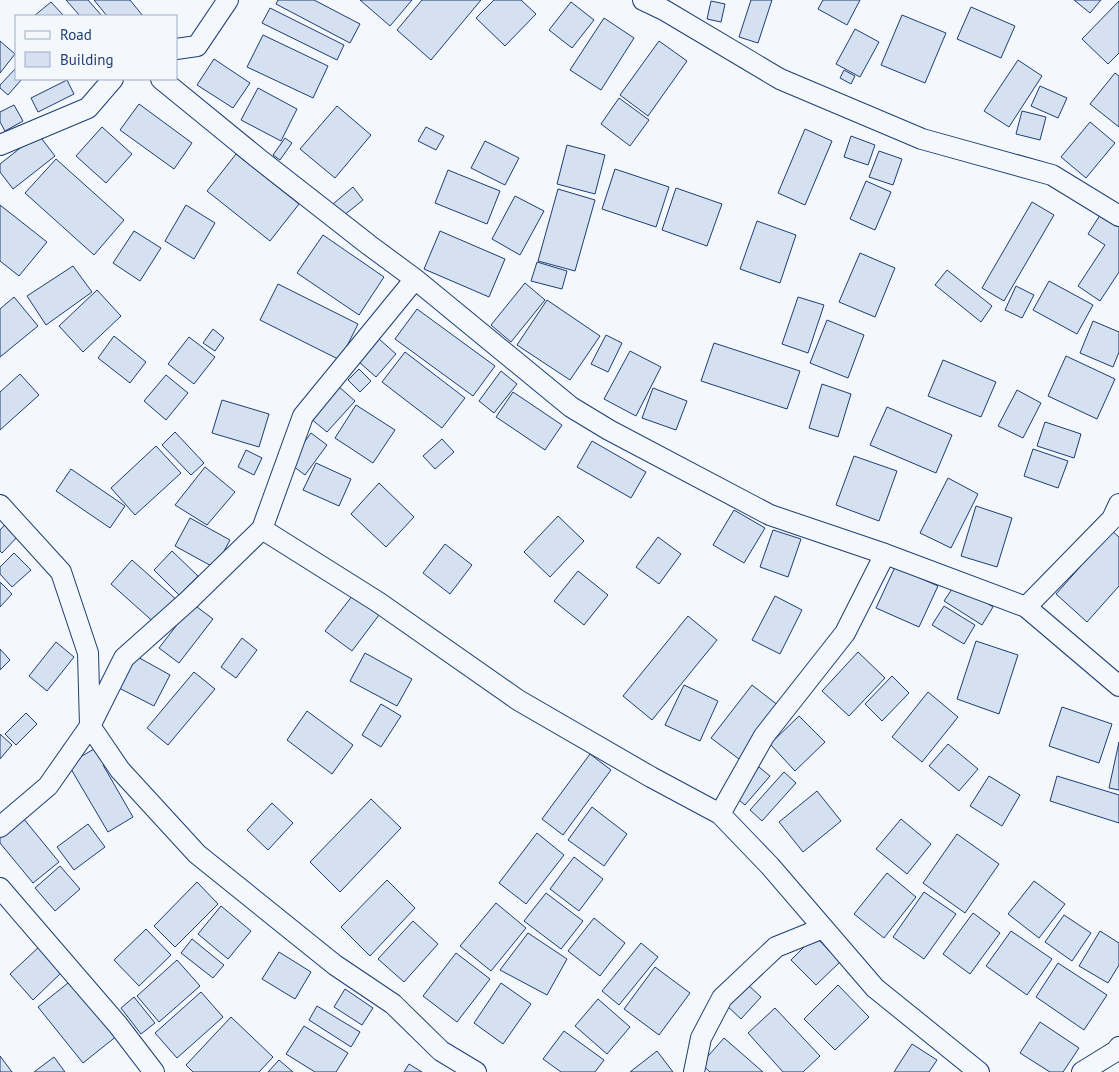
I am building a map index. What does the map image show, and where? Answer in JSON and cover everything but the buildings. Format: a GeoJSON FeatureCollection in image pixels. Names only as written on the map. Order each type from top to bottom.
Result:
{"type":"FeatureCollection","features":[{"type":"Feature","properties":{"kind":"street"},"geometry":{"type":"LineString","coordinates":[[178,49],[197,46],[228,0]]}},
{"type":"Feature","properties":{"kind":"street"},"geometry":{"type":"LineString","coordinates":[[643,0],[664,10],[780,79],[922,139],[1052,175],[1119,216]]}},
{"type":"Feature","properties":{"kind":"street"},"geometry":{"type":"LineString","coordinates":[[0,145],[88,108],[112,80]]}},
{"type":"Feature","properties":{"kind":"street"},"geometry":{"type":"LineString","coordinates":[[162,80],[259,159],[415,279],[572,407],[610,430],[770,515],[885,554],[1026,607],[1119,686]]}},
{"type":"Feature","properties":{"kind":"street"},"geometry":{"type":"LineString","coordinates":[[0,827],[48,786],[90,726],[124,658],[189,600],[262,529],[303,416],[415,279]]}},
{"type":"Feature","properties":{"kind":"street"},"geometry":{"type":"LineString","coordinates":[[1026,607],[1112,519],[1119,504]]}},
{"type":"Feature","properties":{"kind":"street"},"geometry":{"type":"LineString","coordinates":[[0,505],[61,572],[88,654],[90,726],[120,770],[197,854],[335,965],[393,1004],[441,1051],[476,1072]]}},
{"type":"Feature","properties":{"kind":"street"},"geometry":{"type":"LineString","coordinates":[[262,529],[378,602],[518,700],[651,777],[720,814],[770,866],[875,988],[979,1072]]}},
{"type":"Feature","properties":{"kind":"street"},"geometry":{"type":"LineString","coordinates":[[720,814],[764,736],[845,633],[885,554]]}},
{"type":"Feature","properties":{"kind":"street"},"geometry":{"type":"LineString","coordinates":[[0,888],[118,1025],[154,1072]]}},
{"type":"Feature","properties":{"kind":"street"},"geometry":{"type":"LineString","coordinates":[[694,1072],[701,1038],[722,998],[776,947],[823,928]]}},
{"type":"Feature","properties":{"kind":"street"},"geometry":{"type":"LineString","coordinates":[[1082,1072],[1116,1051],[1119,1047]]}}]}
